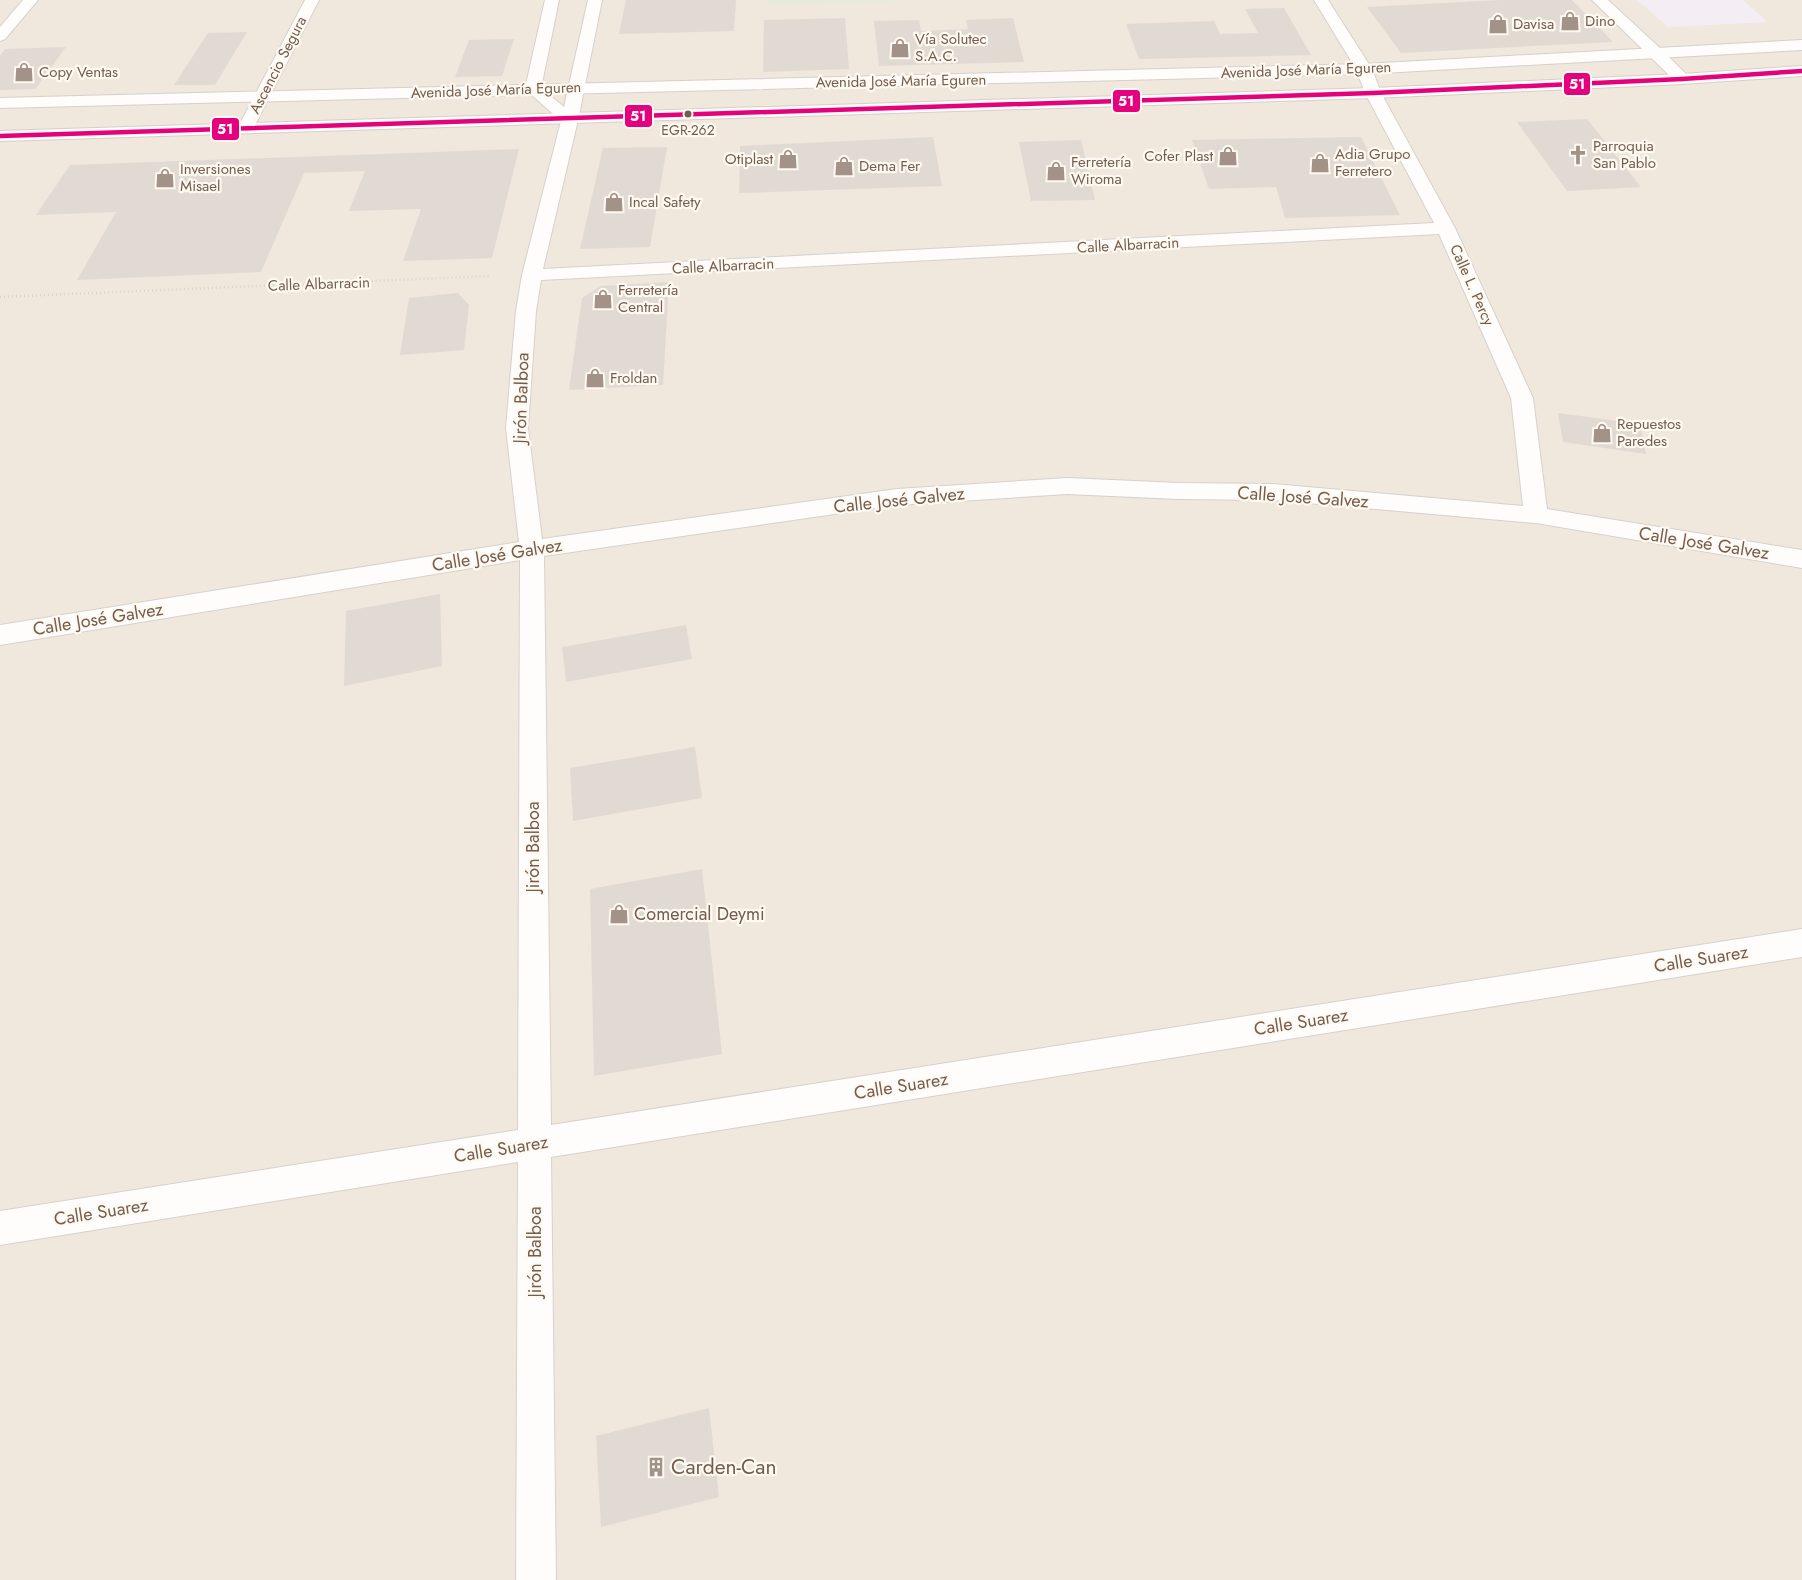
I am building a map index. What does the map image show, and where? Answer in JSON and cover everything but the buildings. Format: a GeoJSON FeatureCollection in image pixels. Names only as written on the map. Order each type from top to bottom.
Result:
{"type":"FeatureCollection","features":[{"type":"Feature","properties":{"kind":"street"},"geometry":{"type":"LineString","coordinates":[[0,36],[31,0]]}},
{"type":"Feature","properties":{"kind":"street","name":"Ascencio Segura"},"geometry":{"type":"LineString","coordinates":[[245,129],[312,0]]}},
{"type":"Feature","properties":{"kind":"street"},"geometry":{"type":"LineString","coordinates":[[552,0],[533,89],[570,120]]}},
{"type":"Feature","properties":{"kind":"street","name":"Jirón Balboa"},"geometry":{"type":"LineString","coordinates":[[536,1580],[532,549],[517,428],[526,311],[532,275],[570,120],[595,0]]}},
{"type":"Feature","properties":{"kind":"street","name":"Calle L. Percy"},"geometry":{"type":"LineString","coordinates":[[1321,0],[1364,69],[1373,93],[1446,228],[1522,398],[1536,515]]}},
{"type":"Feature","properties":{"kind":"street"},"geometry":{"type":"LineString","coordinates":[[1599,0],[1656,52],[1682,79]]}},
{"type":"Feature","properties":{"kind":"street","name":"Avenida José María Eguren"},"geometry":{"type":"LineString","coordinates":[[0,103],[1364,69],[1802,45]]}},
{"type":"Feature","properties":{"kind":"street"},"geometry":{"type":"LineString","coordinates":[[1472,63],[1491,88]]}},
{"type":"Feature","properties":{"kind":"street","name":"Avenida José María Eguren"},"geometry":{"type":"LineString","coordinates":[[0,136],[570,120],[1373,93],[1802,72]]}},
{"type":"Feature","properties":{"kind":"street","name":"Calle Albarracin"},"geometry":{"type":"LineString","coordinates":[[532,275],[1446,228]]}},
{"type":"Feature","properties":{"kind":"street","name":"Calle José Galvez"},"geometry":{"type":"LineString","coordinates":[[0,635],[532,549],[897,497],[1067,486],[1179,492],[1273,492],[1536,515],[1802,559]]}},
{"type":"Feature","properties":{"kind":"street","name":"Calle Suarez"},"geometry":{"type":"LineString","coordinates":[[0,1228],[1802,943]]}},
{"type":"Feature","properties":{"kind":"path","name":"Calle Albarracin"},"geometry":{"type":"LineString","coordinates":[[0,297],[532,275]]}},
{"type":"Feature","properties":{"kind":"shaded area"},"geometry":{"type":"Polygon","coordinates":[[[0,0],[1802,0],[1802,1580],[0,1580],[0,0]]]}},
{"type":"Feature","properties":{"kind":"shaded area"},"geometry":{"type":"Polygon","coordinates":[[[1637,0],[1743,0],[1768,22],[1668,27],[1637,0]]]}},
{"type":"Feature","properties":{"kind":"green space"},"geometry":{"type":"Polygon","coordinates":[[[767,0],[920,0],[768,5],[767,0]]]}},
{"type":"Feature","properties":{"kind":"transit line","name":"51"},"geometry":{"type":"LineString","coordinates":[[0,136],[1373,93],[1682,79],[1802,71]]}},
{"type":"Feature","properties":{"kind":"place","name":"Dino"},"geometry":{"type":"Point","coordinates":[1570,21]}},
{"type":"Feature","properties":{"kind":"place","name":"Davisa"},"geometry":{"type":"Point","coordinates":[1498,24]}},
{"type":"Feature","properties":{"kind":"place","name":"Vía Solutec S.A.C."},"geometry":{"type":"Point","coordinates":[900,48]}},
{"type":"Feature","properties":{"kind":"place","name":"Copy Ventas"},"geometry":{"type":"Point","coordinates":[24,72]}},
{"type":"Feature","properties":{"kind":"place","name":"EGR-262"},"geometry":{"type":"Point","coordinates":[688,114]}},
{"type":"Feature","properties":{"kind":"place","name":"Parroquia San Pablo"},"geometry":{"type":"Point","coordinates":[1578,155]}},
{"type":"Feature","properties":{"kind":"place","name":"Cofer Plast"},"geometry":{"type":"Point","coordinates":[1228,156]}},
{"type":"Feature","properties":{"kind":"place","name":"Otiplast"},"geometry":{"type":"Point","coordinates":[788,159]}},
{"type":"Feature","properties":{"kind":"place","name":"Adia Grupo Ferretero"},"geometry":{"type":"Point","coordinates":[1320,163]}},
{"type":"Feature","properties":{"kind":"place","name":"Dema Fer"},"geometry":{"type":"Point","coordinates":[844,166]}},
{"type":"Feature","properties":{"kind":"place","name":"Ferretería Wiroma"},"geometry":{"type":"Point","coordinates":[1056,171]}},
{"type":"Feature","properties":{"kind":"place","name":"Inversiones Misael"},"geometry":{"type":"Point","coordinates":[165,178]}},
{"type":"Feature","properties":{"kind":"place","name":"Incal Safety"},"geometry":{"type":"Point","coordinates":[614,202]}},
{"type":"Feature","properties":{"kind":"place","name":"Ferretería Central"},"geometry":{"type":"Point","coordinates":[603,299]}},
{"type":"Feature","properties":{"kind":"place","name":"Froldan"},"geometry":{"type":"Point","coordinates":[595,378]}},
{"type":"Feature","properties":{"kind":"place","name":"Repuestos Paredes"},"geometry":{"type":"Point","coordinates":[1602,433]}},
{"type":"Feature","properties":{"kind":"place","name":"Comercial Deymi"},"geometry":{"type":"Point","coordinates":[619,914]}},
{"type":"Feature","properties":{"kind":"place","name":"Carden-Can"},"geometry":{"type":"Point","coordinates":[656,1467]}}]}
